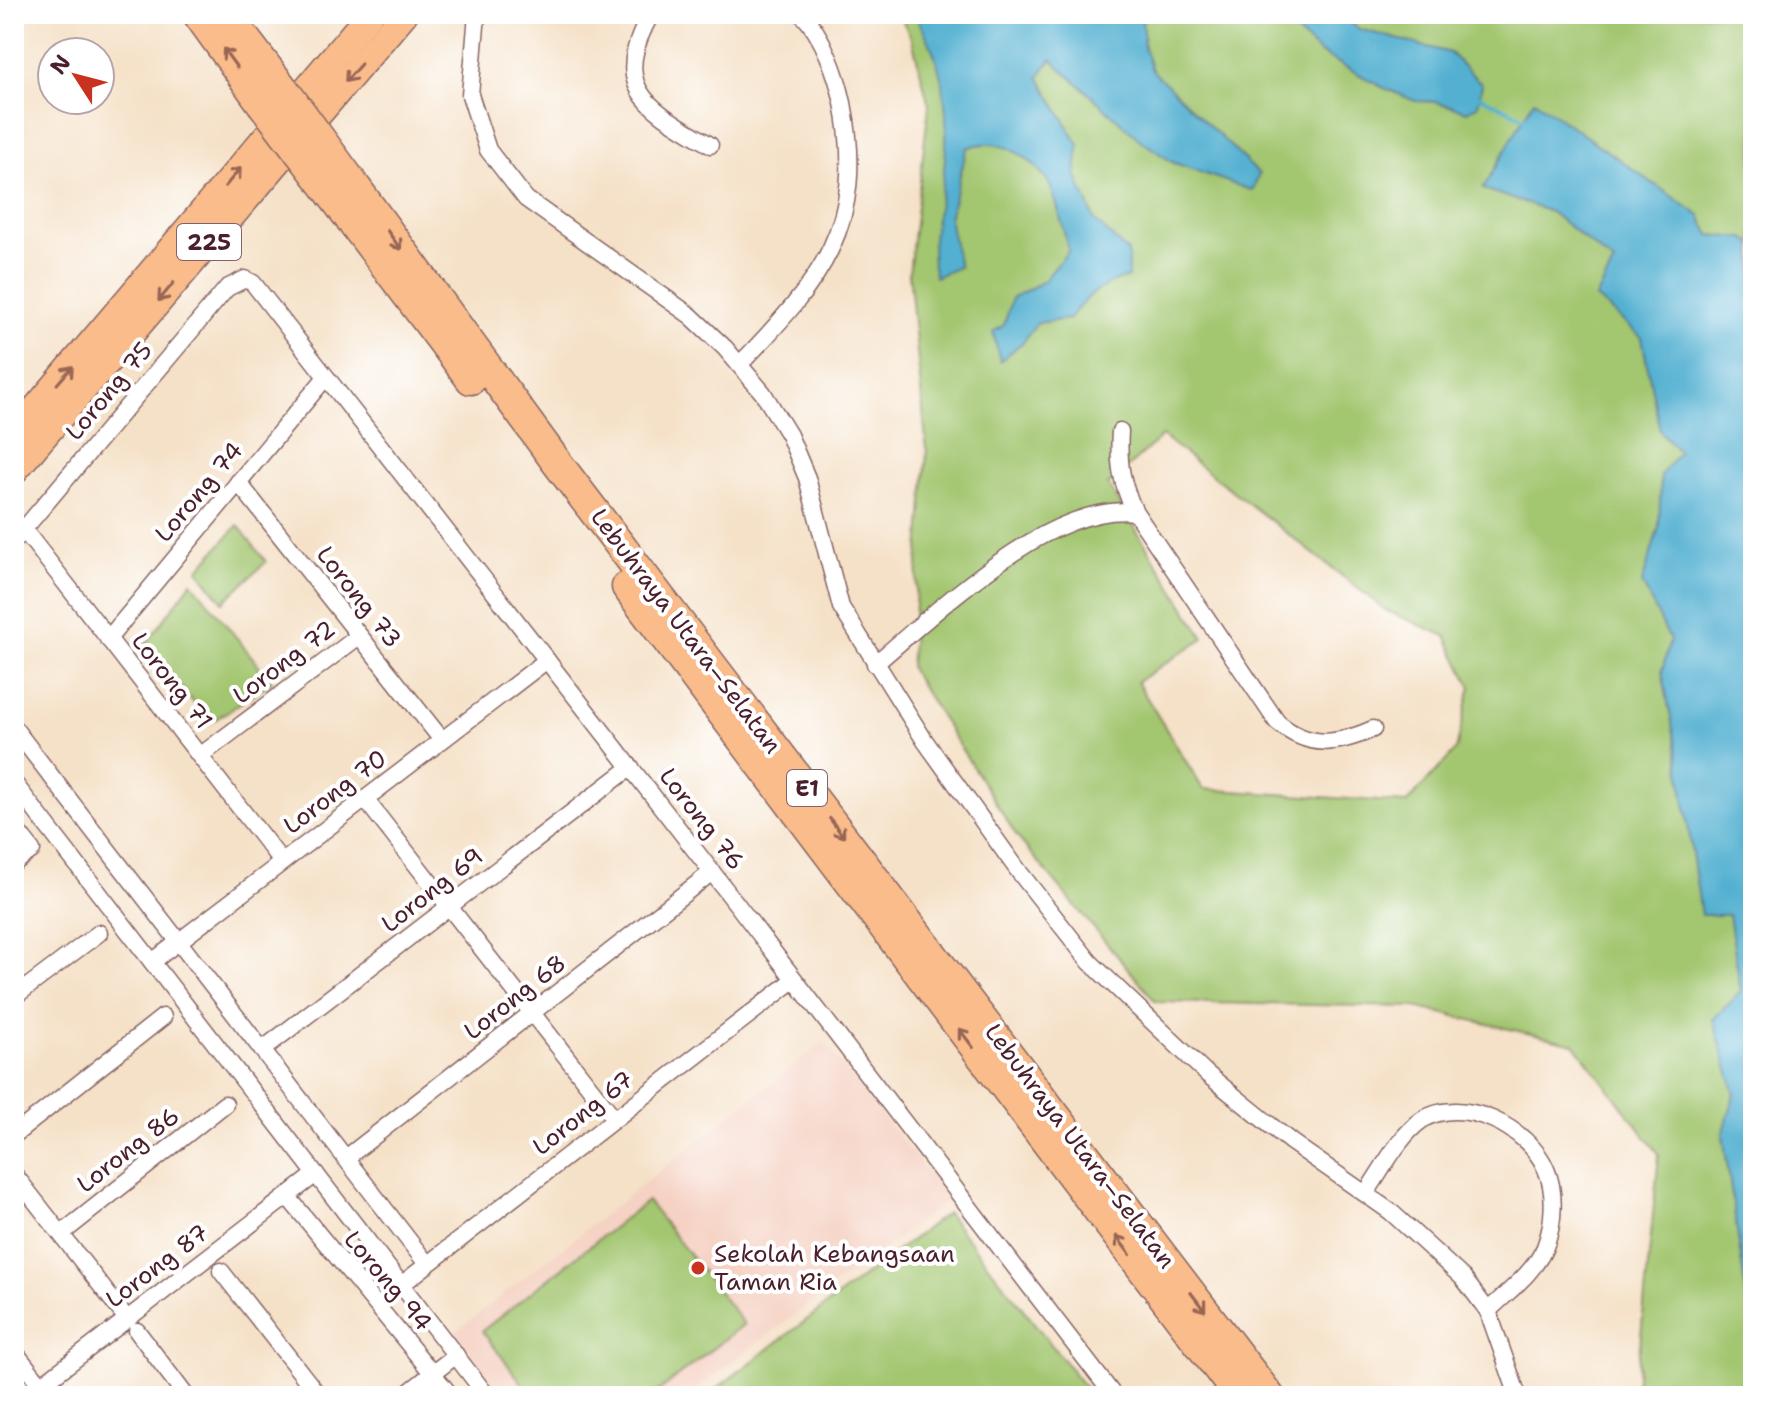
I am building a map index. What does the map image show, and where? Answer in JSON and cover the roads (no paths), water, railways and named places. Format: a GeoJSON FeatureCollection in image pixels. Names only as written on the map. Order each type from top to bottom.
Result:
{"type":"FeatureCollection","features":[{"type":"Feature","properties":{"kind":"highway","name":"Lebuhraya Utara–Selatan"},"geometry":{"type":"LineString","coordinates":[[198,14],[273,96],[1239,1396]]}},
{"type":"Feature","properties":{"kind":"highway","name":"Lebuhraya Utara–Selatan"},"geometry":{"type":"LineString","coordinates":[[226,14],[273,96]]}},
{"type":"Feature","properties":{"kind":"highway","name":"225"},"geometry":{"type":"LineString","coordinates":[[14,434],[370,14]]}},
{"type":"Feature","properties":{"kind":"highway","name":"225"},"geometry":{"type":"LineString","coordinates":[[14,471],[404,14]]}},
{"type":"Feature","properties":{"kind":"highway","name":"Lebuhraya Utara–Selatan"},"geometry":{"type":"LineString","coordinates":[[340,187],[558,464],[1269,1396]]}},
{"type":"Feature","properties":{"kind":"street"},"geometry":{"type":"LineString","coordinates":[[477,14],[470,95],[472,111],[488,150],[504,174],[538,209],[680,307],[740,364],[763,393],[798,456],[841,607],[948,774],[1090,962],[1145,1018],[1225,1090],[1291,1142],[1366,1193],[1435,1249],[1463,1278],[1488,1311],[1518,1396]]}},
{"type":"Feature","properties":{"kind":"street"},"geometry":{"type":"LineString","coordinates":[[651,14],[633,55],[641,96],[656,113],[710,145]]}},
{"type":"Feature","properties":{"kind":"street"},"geometry":{"type":"LineString","coordinates":[[740,364],[778,324],[823,268],[849,194],[851,171],[842,97],[828,57],[802,14]]}},
{"type":"Feature","properties":{"kind":"street","name":"Lorong 76"},"geometry":{"type":"LineString","coordinates":[[245,279],[262,292],[1114,1396]]}},
{"type":"Feature","properties":{"kind":"street","name":"Lorong 75"},"geometry":{"type":"LineString","coordinates":[[19,536],[227,288],[245,279]]}},
{"type":"Feature","properties":{"kind":"street","name":"Lorong 74"},"geometry":{"type":"LineString","coordinates":[[108,639],[326,377]]}},
{"type":"Feature","properties":{"kind":"street"},"geometry":{"type":"LineString","coordinates":[[1120,431],[1118,464],[1122,485],[1135,512],[1277,722],[1308,741],[1329,744],[1347,741],[1373,729]]}},
{"type":"Feature","properties":{"kind":"street","name":"Lorong 73"},"geometry":{"type":"LineString","coordinates":[[238,482],[442,740]]}},
{"type":"Feature","properties":{"kind":"street"},"geometry":{"type":"LineString","coordinates":[[875,664],[965,590],[1048,534],[1105,512],[1135,512]]}},
{"type":"Feature","properties":{"kind":"street","name":"Lorong 71"},"geometry":{"type":"LineString","coordinates":[[19,536],[108,639],[282,862]]}},
{"type":"Feature","properties":{"kind":"street","name":"Lorong 72"},"geometry":{"type":"LineString","coordinates":[[200,756],[359,636]]}},
{"type":"Feature","properties":{"kind":"street","name":"Lorong 70"},"geometry":{"type":"LineString","coordinates":[[152,962],[547,660]]}},
{"type":"Feature","properties":{"kind":"street"},"geometry":{"type":"LineString","coordinates":[[14,728],[427,1264]]}},
{"type":"Feature","properties":{"kind":"street","name":"Lorong 69"},"geometry":{"type":"LineString","coordinates":[[262,1050],[631,767]]}},
{"type":"Feature","properties":{"kind":"street"},"geometry":{"type":"LineString","coordinates":[[14,783],[487,1396]]}},
{"type":"Feature","properties":{"kind":"street"},"geometry":{"type":"LineString","coordinates":[[365,799],[614,1118]]}},
{"type":"Feature","properties":{"kind":"street"},"geometry":{"type":"LineString","coordinates":[[14,827],[32,850],[14,863]]}},
{"type":"Feature","properties":{"kind":"street","name":"Lorong 68"},"geometry":{"type":"LineString","coordinates":[[346,1158],[712,872]]}},
{"type":"Feature","properties":{"kind":"street"},"geometry":{"type":"LineString","coordinates":[[14,997],[99,933]]}},
{"type":"Feature","properties":{"kind":"street","name":"Lorong 67"},"geometry":{"type":"LineString","coordinates":[[401,1285],[794,980]]}},
{"type":"Feature","properties":{"kind":"street"},"geometry":{"type":"LineString","coordinates":[[14,1135],[163,1017]]}},
{"type":"Feature","properties":{"kind":"street","name":"Lorong 86"},"geometry":{"type":"LineString","coordinates":[[61,1234],[225,1104]]}},
{"type":"Feature","properties":{"kind":"street"},"geometry":{"type":"LineString","coordinates":[[1366,1193],[1406,1136],[1421,1121],[1445,1111],[1461,1109],[1486,1116],[1530,1148],[1545,1166],[1551,1187],[1548,1238],[1533,1267],[1488,1311]]}},
{"type":"Feature","properties":{"kind":"street"},"geometry":{"type":"LineString","coordinates":[[14,1174],[186,1396]]}},
{"type":"Feature","properties":{"kind":"street","name":"Lorong 87"},"geometry":{"type":"LineString","coordinates":[[34,1391],[132,1325],[316,1174]]}},
{"type":"Feature","properties":{"kind":"street","name":"Lorong 94"},"geometry":{"type":"LineString","coordinates":[[288,1197],[451,1396]]}},
{"type":"Feature","properties":{"kind":"street"},"geometry":{"type":"LineString","coordinates":[[221,1271],[319,1396]]}},
{"type":"Feature","properties":{"kind":"street"},"geometry":{"type":"LineString","coordinates":[[14,1351],[34,1391]]}},
{"type":"Feature","properties":{"kind":"street"},"geometry":{"type":"LineString","coordinates":[[404,1396],[456,1355]]}},
{"type":"Feature","properties":{"kind":"water"},"geometry":{"type":"Polygon","coordinates":[[[914,14],[1142,14],[1144,47],[1152,70],[1259,174],[1253,191],[1172,162],[1140,140],[1051,59],[1039,77],[1079,145],[1076,175],[1095,221],[1128,252],[1128,277],[1094,292],[1069,319],[1037,323],[1023,342],[1000,361],[993,332],[1004,325],[1012,298],[1044,281],[1069,250],[1056,202],[1045,177],[1029,161],[1010,149],[978,145],[967,148],[949,218],[959,267],[935,277],[933,245],[946,146],[945,100],[935,56],[914,14]]]}},
{"type":"Feature","properties":{"kind":"water"},"geometry":{"type":"Polygon","coordinates":[[[1266,14],[1339,14],[1359,29],[1450,53],[1482,84],[1478,106],[1467,111],[1437,102],[1415,101],[1382,87],[1320,53],[1282,19],[1266,14]]]}},
{"type":"Feature","properties":{"kind":"water"},"geometry":{"type":"Polygon","coordinates":[[[1534,100],[1700,216],[1710,235],[1744,238],[1753,243],[1753,1310],[1748,1306],[1723,1135],[1735,1094],[1713,1019],[1741,992],[1729,915],[1701,915],[1678,755],[1662,671],[1670,640],[1642,583],[1659,527],[1661,475],[1679,452],[1660,431],[1642,338],[1596,298],[1614,263],[1551,212],[1483,189],[1534,100]]]}},
{"type":"Feature","properties":{"kind":"waterway"},"geometry":{"type":"LineString","coordinates":[[1476,94],[1528,120]]}},
{"type":"Feature","properties":{"kind":"place","name":"Sekolah Kebangsaan Taman Ria"},"geometry":{"type":"Point","coordinates":[698,1268]}}]}
